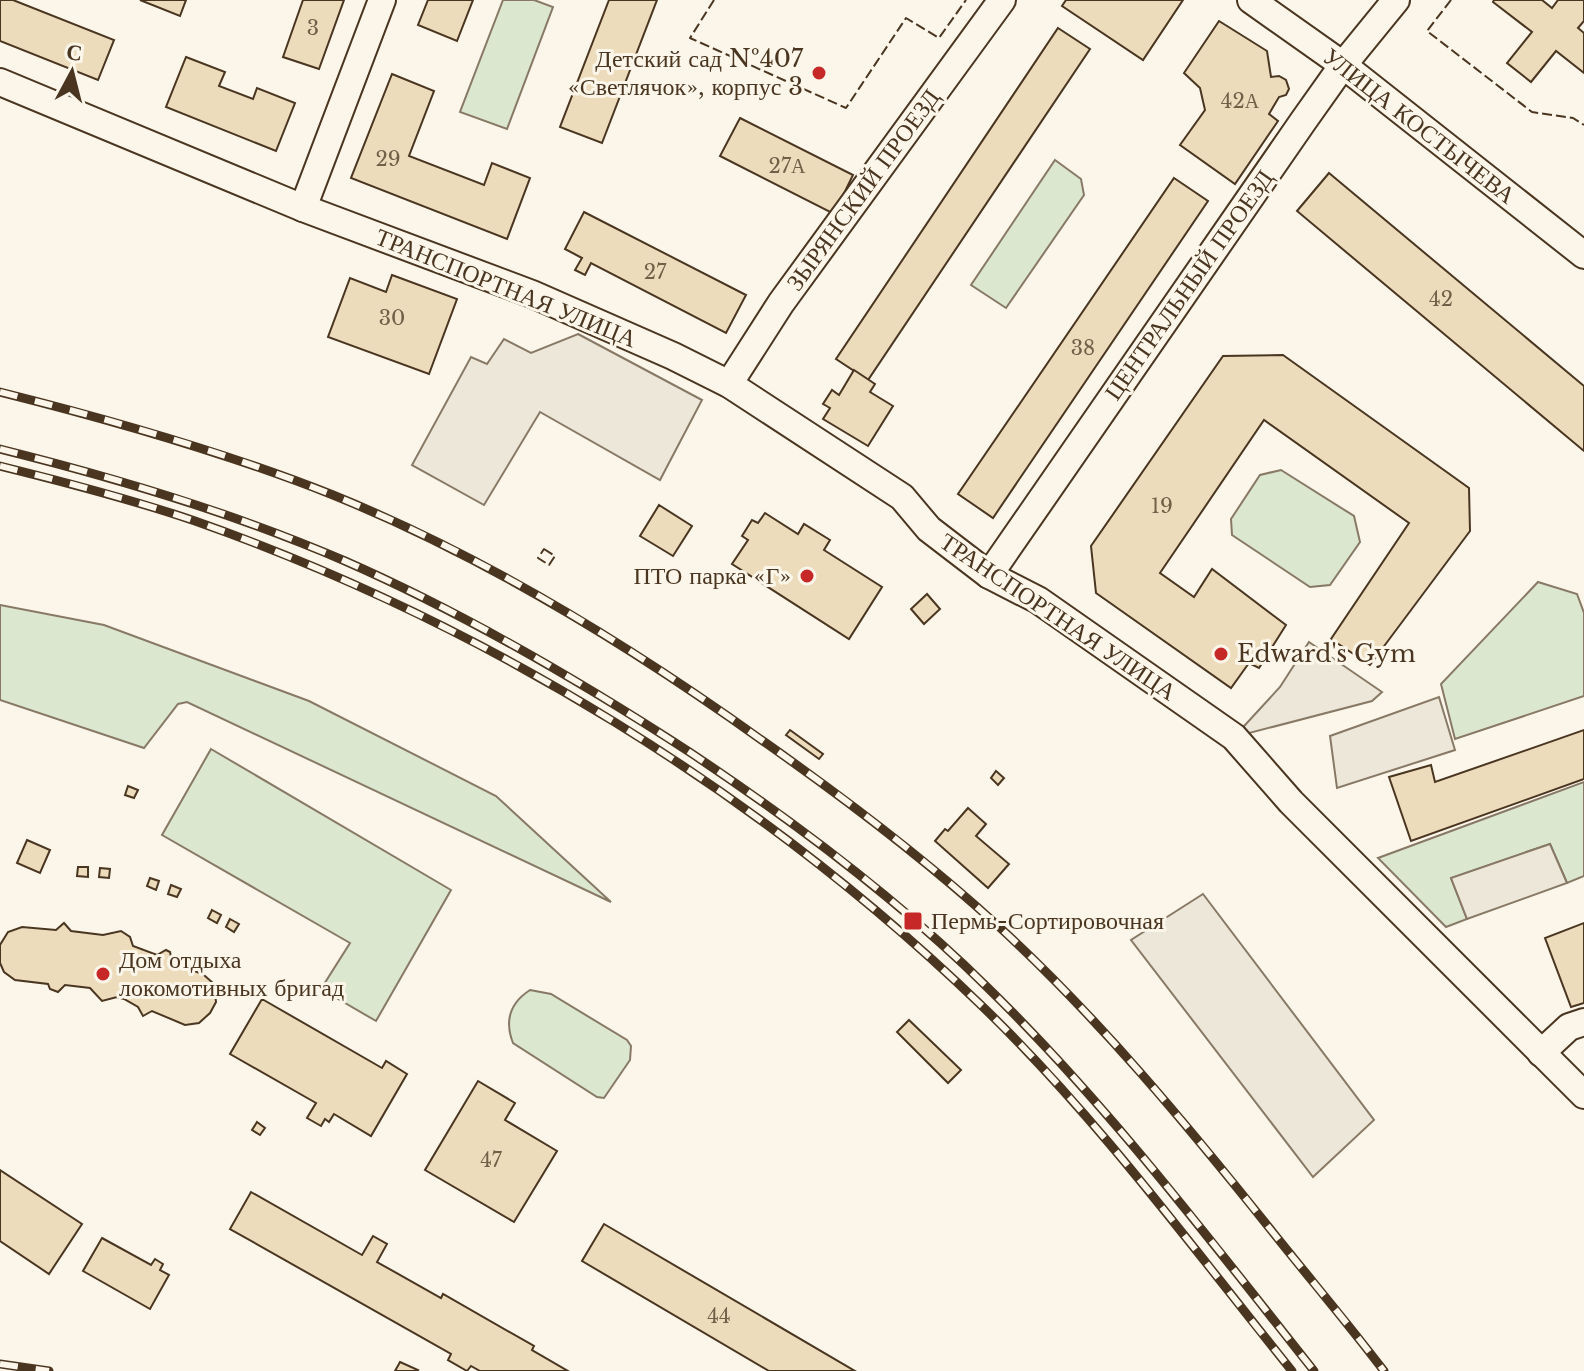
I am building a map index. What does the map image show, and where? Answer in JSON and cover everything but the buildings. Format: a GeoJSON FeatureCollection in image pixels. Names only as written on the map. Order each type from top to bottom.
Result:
{"type":"FeatureCollection","features":[{"type":"Feature","properties":{"kind":"street"},"geometry":{"type":"LineString","coordinates":[[303,208],[382,0]]}},
{"type":"Feature","properties":{"kind":"street","name":"ЗЫРЯНСКИЙ ПРОЕЗД"},"geometry":{"type":"LineString","coordinates":[[729,384],[781,303],[1002,0]]}},
{"type":"Feature","properties":{"kind":"street","name":"УЛИЦА КОСТЫЧЕВА"},"geometry":{"type":"LineString","coordinates":[[1251,0],[1343,65],[1584,255]]}},
{"type":"Feature","properties":{"kind":"street","name":"ЦЕНТРАЛЬНЫЙ ПРОЕЗД"},"geometry":{"type":"LineString","coordinates":[[989,575],[1343,65],[1396,0]]}},
{"type":"Feature","properties":{"kind":"street","name":"ТРАНСПОРТНАЯ УЛИЦА"},"geometry":{"type":"LineString","coordinates":[[0,82],[303,208],[532,294],[729,384],[902,497],[929,529],[989,575],[1038,600],[1234,737],[1291,802],[1584,1095]]}},
{"type":"Feature","properties":{"kind":"street"},"geometry":{"type":"LineString","coordinates":[[1541,1053],[1569,1027],[1584,1022]]}},
{"type":"Feature","properties":{"kind":"green space"},"geometry":{"type":"Polygon","coordinates":[[[503,0],[534,0],[553,7],[507,129],[460,112],[503,0]]]}},
{"type":"Feature","properties":{"kind":"green space"},"geometry":{"type":"Polygon","coordinates":[[[1055,160],[1081,179],[1084,195],[1006,308],[971,285],[1055,160]]]}},
{"type":"Feature","properties":{"kind":"green space"},"geometry":{"type":"Polygon","coordinates":[[[1281,470],[1354,516],[1360,542],[1330,585],[1310,587],[1232,535],[1231,519],[1260,475],[1281,470]]]}},
{"type":"Feature","properties":{"kind":"green space"},"geometry":{"type":"Polygon","coordinates":[[[1538,582],[1577,594],[1584,613],[1584,696],[1455,739],[1441,684],[1538,582]]]}},
{"type":"Feature","properties":{"kind":"green space"},"geometry":{"type":"Polygon","coordinates":[[[0,605],[104,625],[309,701],[496,796],[611,902],[187,702],[178,704],[144,748],[0,700],[0,605]]]}},
{"type":"Feature","properties":{"kind":"green space"},"geometry":{"type":"Polygon","coordinates":[[[211,749],[451,890],[376,1021],[321,989],[350,943],[162,835],[211,749]]]}},
{"type":"Feature","properties":{"kind":"green space"},"geometry":{"type":"Polygon","coordinates":[[[1584,782],[1584,876],[1567,883],[1550,844],[1451,878],[1467,919],[1446,927],[1378,858],[1584,782]]]}},
{"type":"Feature","properties":{"kind":"green space"},"geometry":{"type":"Polygon","coordinates":[[[530,990],[551,994],[627,1040],[631,1046],[630,1060],[604,1098],[597,1097],[513,1043],[509,1020],[513,1006],[530,990]]]}},
{"type":"Feature","properties":{"kind":"shaded area"},"geometry":{"type":"Polygon","coordinates":[[[578,334],[702,400],[660,480],[540,412],[484,505],[412,465],[471,357],[487,364],[504,339],[531,353],[578,334]]]}},
{"type":"Feature","properties":{"kind":"shaded area"},"geometry":{"type":"Polygon","coordinates":[[[1309,642],[1382,692],[1372,701],[1234,737],[1280,687],[1309,642]]]}},
{"type":"Feature","properties":{"kind":"shaded area"},"geometry":{"type":"Polygon","coordinates":[[[1439,697],[1455,750],[1337,788],[1330,736],[1439,697]]]}},
{"type":"Feature","properties":{"kind":"shaded area"},"geometry":{"type":"Polygon","coordinates":[[[1550,844],[1567,883],[1467,919],[1451,878],[1550,844]]]}},
{"type":"Feature","properties":{"kind":"shaded area"},"geometry":{"type":"Polygon","coordinates":[[[1203,894],[1374,1120],[1313,1177],[1131,940],[1203,894]]]}},
{"type":"Feature","properties":{"kind":"railway"},"geometry":{"type":"LineString","coordinates":[[0,392],[210,451],[292,479],[390,519],[555,605],[661,671],[763,741],[853,806],[940,875],[1071,997],[1176,1113],[1384,1371]]}},
{"type":"Feature","properties":{"kind":"railway"},"geometry":{"type":"LineString","coordinates":[[0,449],[218,512],[345,561],[434,603],[565,675],[691,753],[769,807],[882,893],[954,955],[1032,1033],[1157,1174],[1314,1371]]}},
{"type":"Feature","properties":{"kind":"railway"},"geometry":{"type":"LineString","coordinates":[[0,466],[147,505],[303,562],[409,610],[513,663],[614,722],[713,786],[807,855],[897,929],[1025,1049],[1143,1184],[1292,1371]]}},
{"type":"Feature","properties":{"kind":"railway"},"geometry":{"type":"LineString","coordinates":[[0,1364],[49,1371]]}},
{"type":"Feature","properties":{"kind":"fence"},"geometry":{"type":"LineString","coordinates":[[714,0],[690,38],[846,108],[906,18],[939,38],[966,0]]}},
{"type":"Feature","properties":{"kind":"fence"},"geometry":{"type":"LineString","coordinates":[[1451,0],[1427,31],[1532,112],[1573,118],[1584,125]]}},
{"type":"Feature","properties":{"kind":"fence"},"geometry":{"type":"LineString","coordinates":[[544,549],[555,556],[549,565],[538,558],[544,549]]}},
{"type":"Feature","properties":{"kind":"place","name":"Детский сад №407 «Светлячок», корпус 3"},"geometry":{"type":"Point","coordinates":[819,73]}},
{"type":"Feature","properties":{"kind":"place","name":"ПТО парка «Г»"},"geometry":{"type":"Point","coordinates":[807,576]}},
{"type":"Feature","properties":{"kind":"place","name":"Edward's Gym"},"geometry":{"type":"Point","coordinates":[1221,654]}},
{"type":"Feature","properties":{"kind":"place","name":"Пермь-Сортировочная"},"geometry":{"type":"Point","coordinates":[913,921]}},
{"type":"Feature","properties":{"kind":"place","name":"Дом отдыха локомотивных бригад"},"geometry":{"type":"Point","coordinates":[103,974]}}]}
